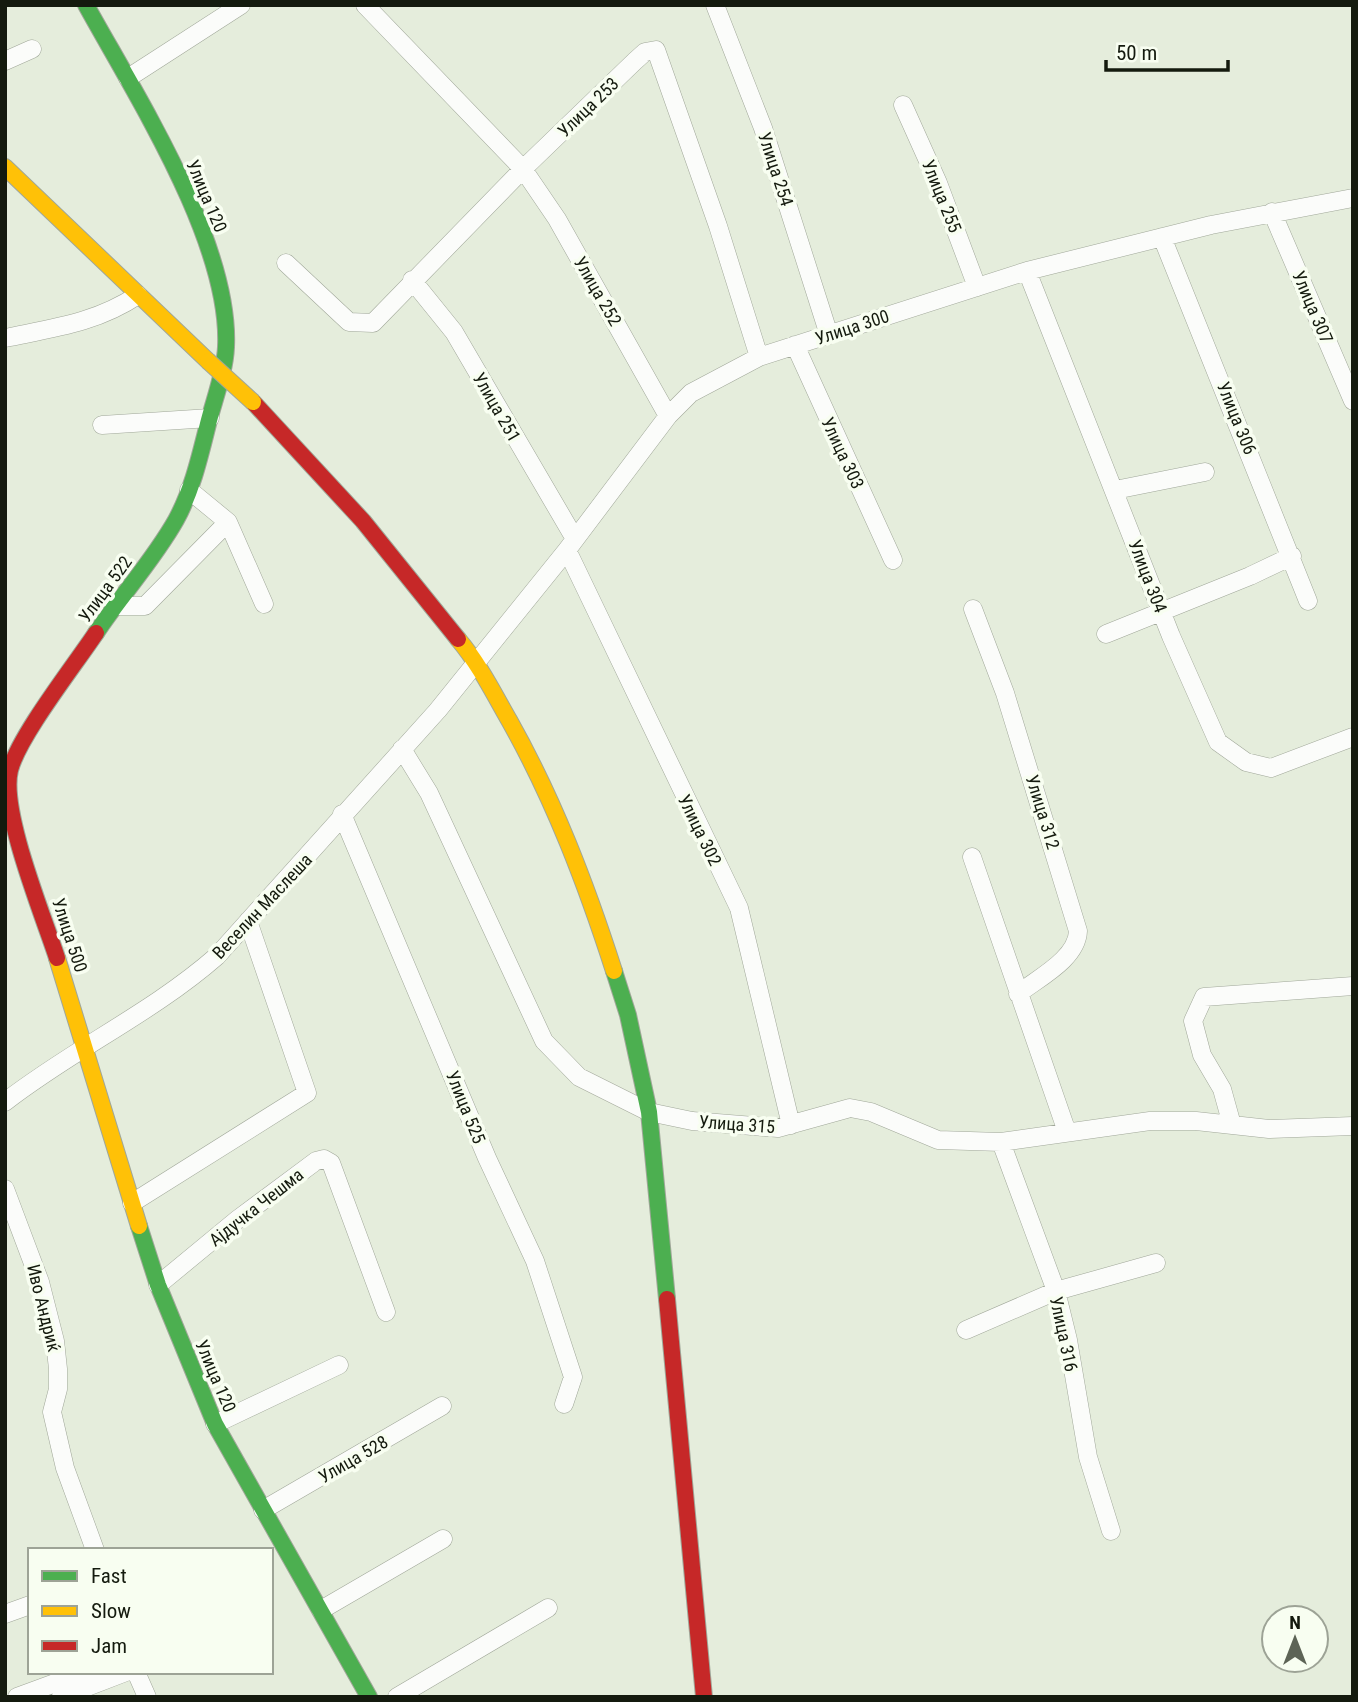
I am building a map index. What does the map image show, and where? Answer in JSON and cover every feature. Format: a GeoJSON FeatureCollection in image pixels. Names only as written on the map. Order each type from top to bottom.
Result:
{"type":"FeatureCollection","features":[{"type":"Feature","properties":{"kind":"street","name":"Улица 120"},"geometry":{"type":"LineString","coordinates":[[86,5],[178,173],[209,251],[226,323],[226,350],[209,418]]}},
{"type":"Feature","properties":{"kind":"street"},"geometry":{"type":"LineString","coordinates":[[128,78],[241,5]]}},
{"type":"Feature","properties":{"kind":"street","name":"Улица 252"},"geometry":{"type":"LineString","coordinates":[[365,5],[523,169],[556,219],[668,416]]}},
{"type":"Feature","properties":{"kind":"street","name":"Улица 254"},"geometry":{"type":"LineString","coordinates":[[715,5],[763,128],[828,335]]}},
{"type":"Feature","properties":{"kind":"street"},"geometry":{"type":"LineString","coordinates":[[5,61],[32,49]]}},
{"type":"Feature","properties":{"kind":"street","name":"Улица 253"},"geometry":{"type":"LineString","coordinates":[[523,169],[645,52],[656,51],[759,357]]}},
{"type":"Feature","properties":{"kind":"street","name":"Улица 255"},"geometry":{"type":"LineString","coordinates":[[904,105],[938,183],[977,287]]}},
{"type":"Feature","properties":{"kind":"street"},"geometry":{"type":"LineString","coordinates":[[5,167],[253,402],[372,531],[477,662],[538,772],[586,884],[628,1015],[649,1112],[704,1697]]}},
{"type":"Feature","properties":{"kind":"street"},"geometry":{"type":"LineString","coordinates":[[286,262],[349,322],[373,323],[523,169]]}},
{"type":"Feature","properties":{"kind":"street","name":"Улица 300"},"geometry":{"type":"LineString","coordinates":[[477,662],[668,416],[691,393],[759,357],[1027,271],[1272,212],[1353,198]]}},
{"type":"Feature","properties":{"kind":"street","name":"Улица 307"},"geometry":{"type":"LineString","coordinates":[[1272,212],[1353,401]]}},
{"type":"Feature","properties":{"kind":"street","name":"Улица 306"},"geometry":{"type":"LineString","coordinates":[[1162,237],[1308,601]]}},
{"type":"Feature","properties":{"kind":"street","name":"Улица 304"},"geometry":{"type":"LineString","coordinates":[[1027,271],[1161,610],[1218,742],[1246,762],[1271,768],[1353,737]]}},
{"type":"Feature","properties":{"kind":"street","name":"Улица 251"},"geometry":{"type":"LineString","coordinates":[[412,281],[454,332],[571,544]]}},
{"type":"Feature","properties":{"kind":"street"},"geometry":{"type":"LineString","coordinates":[[5,338],[88,321],[117,309],[138,295]]}},
{"type":"Feature","properties":{"kind":"street","name":"Улица 303"},"geometry":{"type":"LineString","coordinates":[[795,345],[893,560]]}},
{"type":"Feature","properties":{"kind":"street"},"geometry":{"type":"LineString","coordinates":[[102,425],[209,418]]}},
{"type":"Feature","properties":{"kind":"street","name":"Улица 522"},"geometry":{"type":"LineString","coordinates":[[11,838],[9,772],[19,749],[114,606],[154,555],[177,518],[189,490],[209,418]]}},
{"type":"Feature","properties":{"kind":"street"},"geometry":{"type":"LineString","coordinates":[[1115,490],[1205,472]]}},
{"type":"Feature","properties":{"kind":"street"},"geometry":{"type":"LineString","coordinates":[[189,490],[228,522],[264,604]]}},
{"type":"Feature","properties":{"kind":"street"},"geometry":{"type":"LineString","coordinates":[[114,606],[145,606],[228,522]]}},
{"type":"Feature","properties":{"kind":"street","name":"Улица 302"},"geometry":{"type":"LineString","coordinates":[[571,544],[739,908],[791,1125]]}},
{"type":"Feature","properties":{"kind":"street"},"geometry":{"type":"LineString","coordinates":[[1106,634],[1250,576],[1292,556]]}},
{"type":"Feature","properties":{"kind":"street","name":"Улица 312"},"geometry":{"type":"LineString","coordinates":[[973,609],[1005,693],[1078,931],[1078,941],[1071,953],[1018,994]]}},
{"type":"Feature","properties":{"kind":"street","name":"Веселин Маслеша"},"geometry":{"type":"LineString","coordinates":[[5,1102],[84,1045],[181,987],[217,956],[477,662]]}},
{"type":"Feature","properties":{"kind":"street","name":"Улица 315"},"geometry":{"type":"LineString","coordinates":[[402,749],[429,793],[544,1041],[579,1077],[649,1112],[740,1127],[778,1128],[850,1108],[871,1112],[938,1140],[1001,1142],[1150,1121],[1269,1129],[1353,1126]]}},
{"type":"Feature","properties":{"kind":"street","name":"Улица 525"},"geometry":{"type":"LineString","coordinates":[[342,814],[487,1158],[535,1261],[573,1377],[564,1404]]}},
{"type":"Feature","properties":{"kind":"street","name":"Улица 500"},"geometry":{"type":"LineString","coordinates":[[11,838],[84,1045]]}},
{"type":"Feature","properties":{"kind":"street"},"geometry":{"type":"LineString","coordinates":[[972,857],[1067,1132]]}},
{"type":"Feature","properties":{"kind":"street"},"geometry":{"type":"LineString","coordinates":[[132,1203],[307,1093],[248,920]]}},
{"type":"Feature","properties":{"kind":"street"},"geometry":{"type":"LineString","coordinates":[[1233,1125],[1222,1089],[1202,1055],[1193,1021],[1204,997],[1353,986]]}},
{"type":"Feature","properties":{"kind":"street","name":"Улица 120"},"geometry":{"type":"LineString","coordinates":[[84,1045],[158,1286],[215,1424],[369,1697]]}},
{"type":"Feature","properties":{"kind":"street","name":"Улица 316"},"geometry":{"type":"LineString","coordinates":[[1001,1142],[1056,1291],[1068,1340],[1088,1457],[1111,1531]]}},
{"type":"Feature","properties":{"kind":"street","name":"Ајдучка Чешма"},"geometry":{"type":"LineString","coordinates":[[158,1286],[238,1220],[316,1161],[324,1159],[331,1163],[386,1312]]}},
{"type":"Feature","properties":{"kind":"street","name":"Иво Андриќ"},"geometry":{"type":"LineString","coordinates":[[5,1189],[40,1282],[55,1341],[58,1389],[52,1412],[65,1468],[94,1548]]}},
{"type":"Feature","properties":{"kind":"street"},"geometry":{"type":"LineString","coordinates":[[966,1330],[1056,1291],[1156,1264]]}},
{"type":"Feature","properties":{"kind":"street"},"geometry":{"type":"LineString","coordinates":[[215,1424],[339,1365]]}},
{"type":"Feature","properties":{"kind":"street","name":"Улица 528"},"geometry":{"type":"LineString","coordinates":[[263,1510],[442,1406]]}},
{"type":"Feature","properties":{"kind":"street"},"geometry":{"type":"LineString","coordinates":[[321,1610],[443,1539]]}},
{"type":"Feature","properties":{"kind":"street"},"geometry":{"type":"LineString","coordinates":[[5,1614],[28,1606]]}},
{"type":"Feature","properties":{"kind":"street"},"geometry":{"type":"LineString","coordinates":[[397,1697],[548,1608]]}},
{"type":"Feature","properties":{"kind":"street"},"geometry":{"type":"LineString","coordinates":[[17,1697],[80,1674]]}},
{"type":"Feature","properties":{"kind":"street"},"geometry":{"type":"LineString","coordinates":[[61,1697],[121,1674]]}},
{"type":"Feature","properties":{"kind":"street"},"geometry":{"type":"LineString","coordinates":[[137,1674],[147,1697]]}},
{"type":"Feature","properties":{"kind":"traffic: fast"},"geometry":{"type":"LineString","coordinates":[[86,5],[154,126],[197,217],[213,262],[223,306],[226,347],[199,461],[182,509],[157,550],[96,633]]}},
{"type":"Feature","properties":{"kind":"traffic: fast"},"geometry":{"type":"LineString","coordinates":[[614,971],[628,1015],[649,1112],[667,1299]]}},
{"type":"Feature","properties":{"kind":"traffic: fast"},"geometry":{"type":"LineString","coordinates":[[139,1226],[158,1285],[215,1424],[369,1697]]}},
{"type":"Feature","properties":{"kind":"traffic: slow"},"geometry":{"type":"LineString","coordinates":[[5,167],[208,361]]}},
{"type":"Feature","properties":{"kind":"traffic: slow"},"geometry":{"type":"LineString","coordinates":[[208,361],[253,402]]}},
{"type":"Feature","properties":{"kind":"traffic: slow"},"geometry":{"type":"LineString","coordinates":[[458,639],[491,689],[555,812],[614,971]]}},
{"type":"Feature","properties":{"kind":"traffic: slow"},"geometry":{"type":"LineString","coordinates":[[57,958],[139,1226]]}},
{"type":"Feature","properties":{"kind":"traffic: jam"},"geometry":{"type":"LineString","coordinates":[[253,402],[363,521],[458,639]]}},
{"type":"Feature","properties":{"kind":"traffic: jam"},"geometry":{"type":"LineString","coordinates":[[57,958],[17,836],[11,811],[10,770],[35,720],[96,633]]}},
{"type":"Feature","properties":{"kind":"traffic: jam"},"geometry":{"type":"LineString","coordinates":[[667,1299],[704,1697]]}}]}
